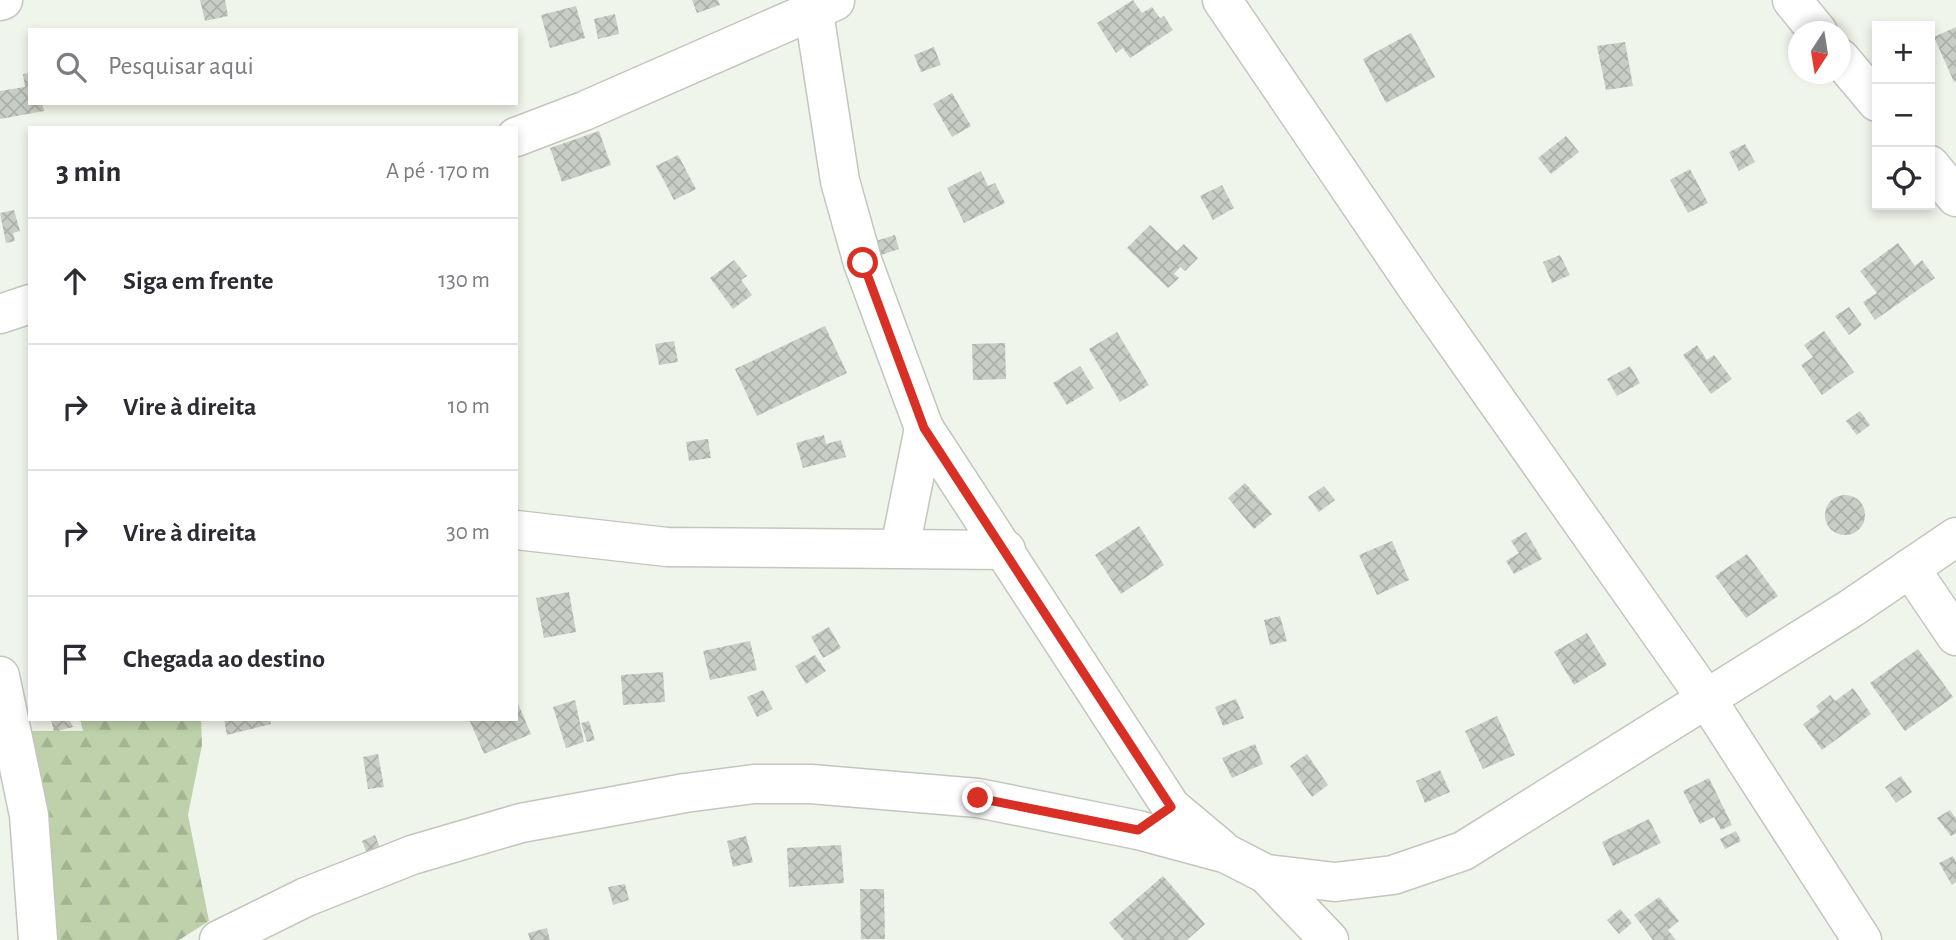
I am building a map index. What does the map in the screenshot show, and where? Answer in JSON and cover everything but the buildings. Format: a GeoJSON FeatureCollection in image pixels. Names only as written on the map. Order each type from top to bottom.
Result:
{"type":"FeatureCollection","features":[{"type":"Feature","properties":{"kind":"street"},"geometry":{"type":"LineString","coordinates":[[1222,0],[1418,289],[1706,698],[1862,940]]}},
{"type":"Feature","properties":{"kind":"street"},"geometry":{"type":"LineString","coordinates":[[1792,0],[1809,21]]}},
{"type":"Feature","properties":{"kind":"street"},"geometry":{"type":"LineString","coordinates":[[518,136],[584,111],[821,4],[840,181],[863,263],[924,428],[1171,807],[1227,854]]}},
{"type":"Feature","properties":{"kind":"street"},"geometry":{"type":"LineString","coordinates":[[1851,71],[1872,96]]}},
{"type":"Feature","properties":{"kind":"street"},"geometry":{"type":"LineString","coordinates":[[1935,171],[1956,197]]}},
{"type":"Feature","properties":{"kind":"street"},"geometry":{"type":"LineString","coordinates":[[0,314],[28,305]]}},
{"type":"Feature","properties":{"kind":"street"},"geometry":{"type":"LineString","coordinates":[[900,548],[924,428]]}},
{"type":"Feature","properties":{"kind":"street"},"geometry":{"type":"LineString","coordinates":[[518,530],[667,547],[1006,550]]}},
{"type":"Feature","properties":{"kind":"street"},"geometry":{"type":"LineString","coordinates":[[1266,874],[1335,882],[1393,875],[1462,851],[1956,537]]}},
{"type":"Feature","properties":{"kind":"street"},"geometry":{"type":"LineString","coordinates":[[1910,568],[1956,636]]}},
{"type":"Feature","properties":{"kind":"street"},"geometry":{"type":"LineString","coordinates":[[28,663],[0,675],[29,815],[38,940]]}},
{"type":"Feature","properties":{"kind":"street"},"geometry":{"type":"LineString","coordinates":[[219,940],[306,898],[412,855],[521,823],[685,793],[754,784],[811,784],[978,798],[1138,830],[1227,854],[1266,874],[1327,937],[1359,879]]}},
{"type":"Feature","properties":{"kind":"street"},"geometry":{"type":"LineString","coordinates":[[1138,830],[1171,807]]}},
{"type":"Feature","properties":{"kind":"green space"},"geometry":{"type":"Polygon","coordinates":[[[80,721],[201,721],[202,745],[188,815],[209,921],[179,940],[51,940],[28,731],[83,731],[80,721]]]}},
{"type":"Feature","properties":{"kind":"route"},"geometry":{"type":"LineString","coordinates":[[863,263],[924,428],[1171,807],[1138,830],[978,798]]}}]}
